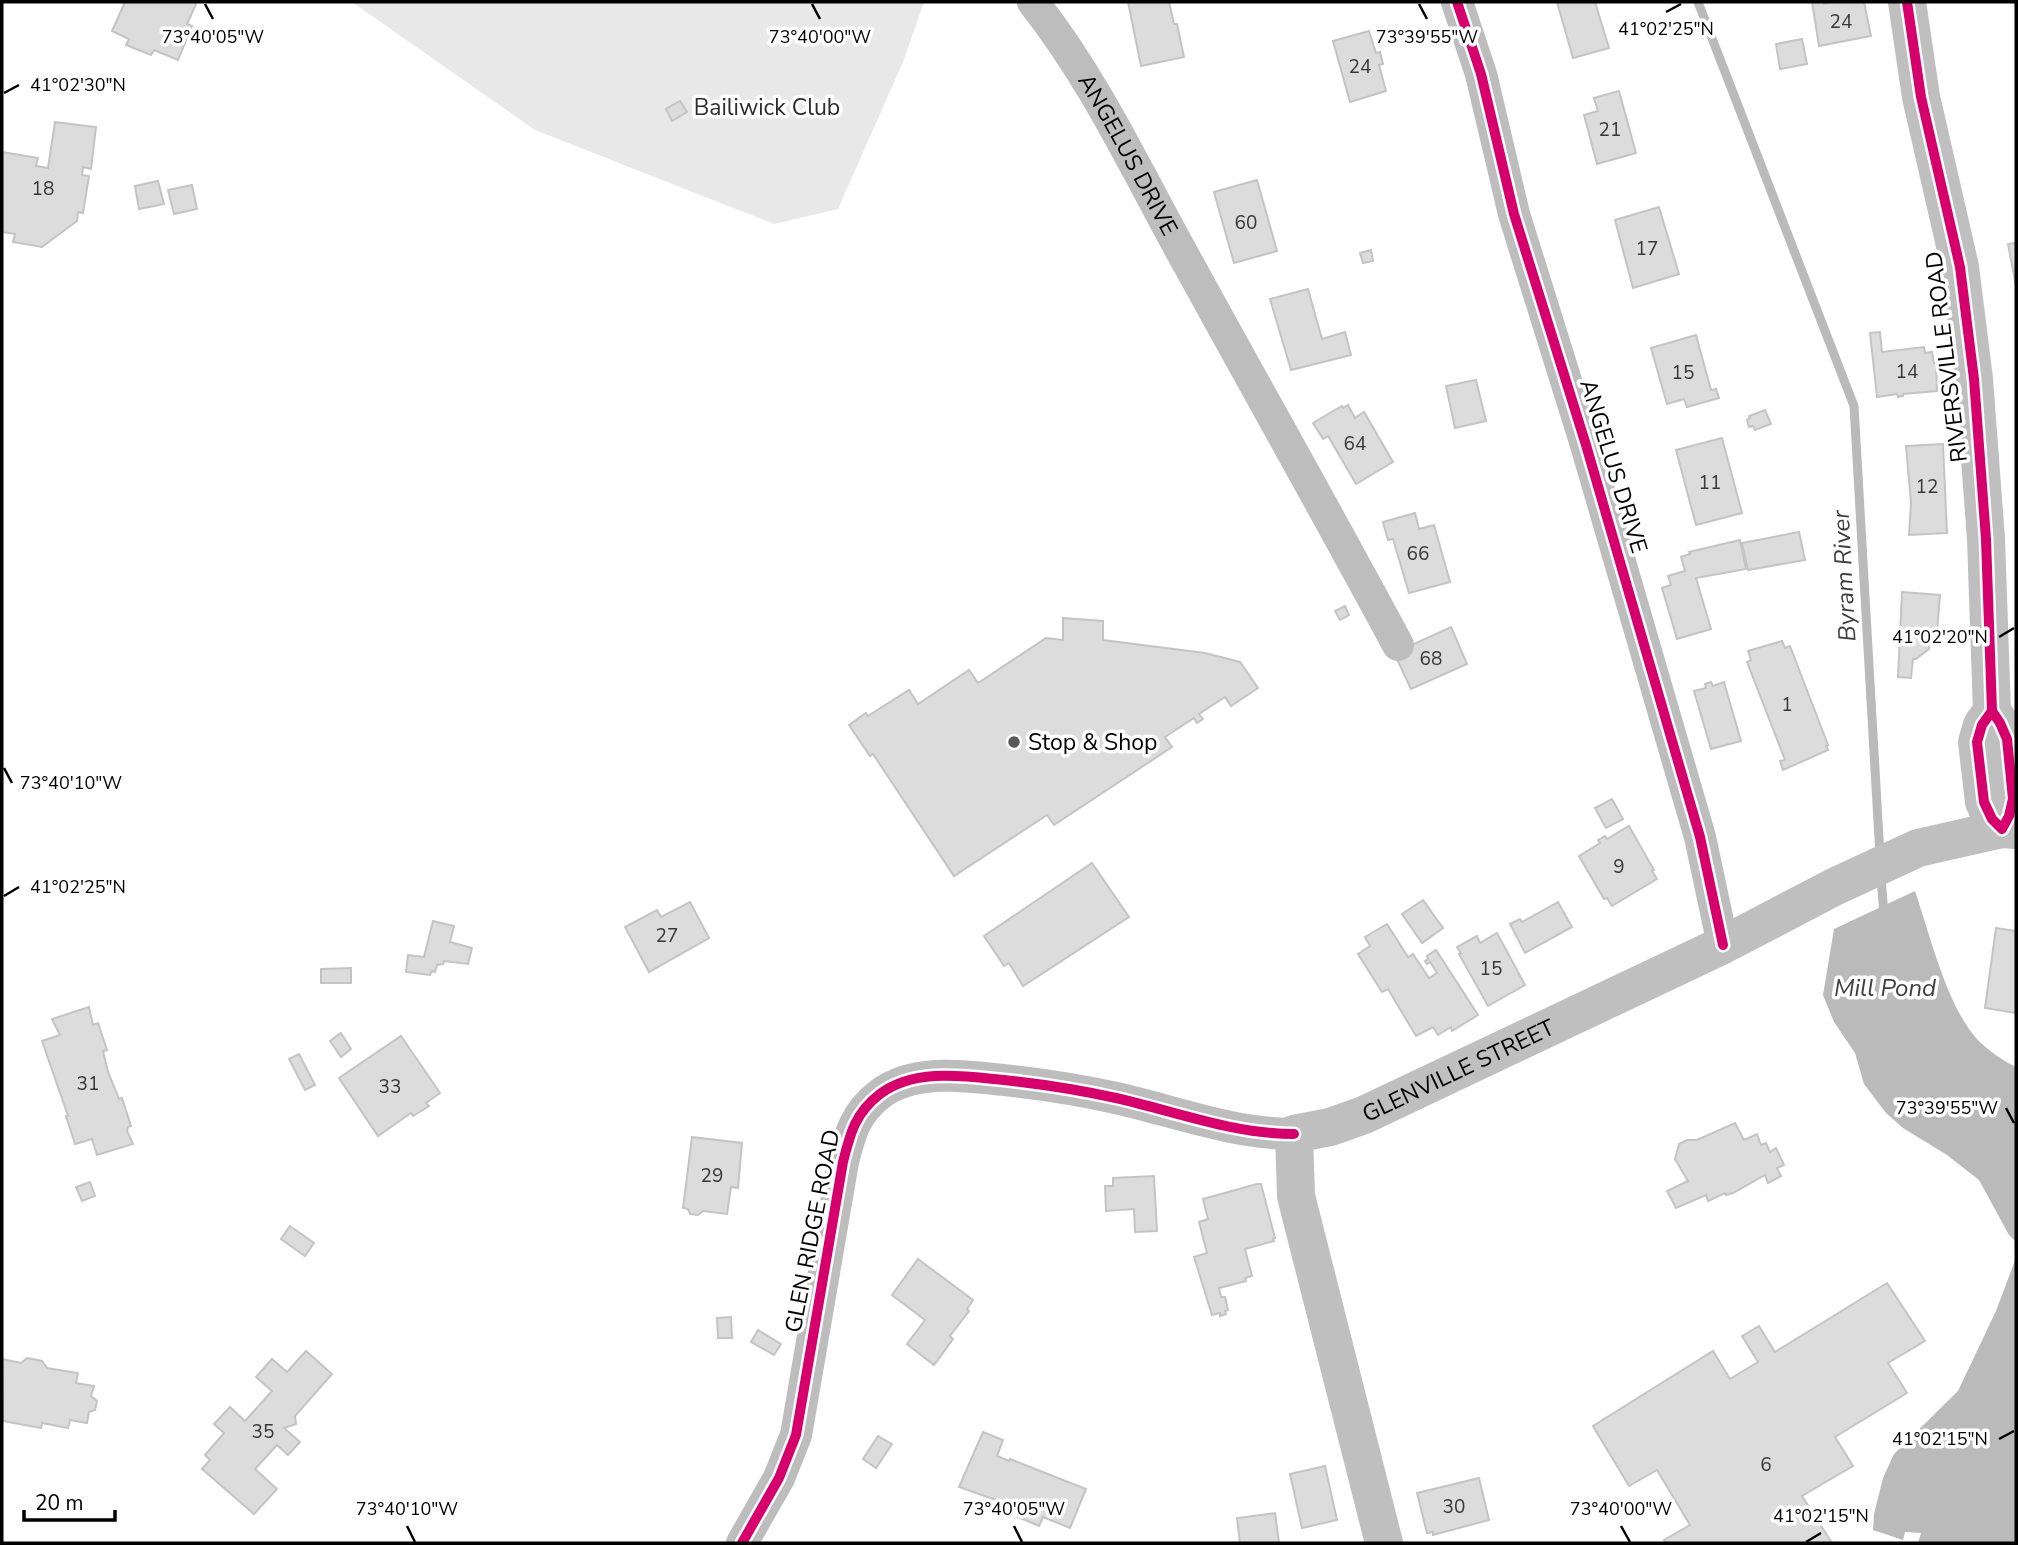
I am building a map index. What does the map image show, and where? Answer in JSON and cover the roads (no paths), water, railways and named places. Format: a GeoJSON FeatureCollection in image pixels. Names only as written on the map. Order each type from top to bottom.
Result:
{"type":"FeatureCollection","features":[{"type":"Feature","properties":{"kind":"main road","name":"RIVERSVILLE ROAD"},"geometry":{"type":"LineString","coordinates":[[1907,2],[1921,97],[1960,267],[1974,379],[1986,539],[1992,711],[1982,725],[1977,742],[1984,802],[1992,819],[2009,829]]}},
{"type":"Feature","properties":{"kind":"main road","name":"GLENVILLE STREET"},"geometry":{"type":"LineString","coordinates":[[1294,1133],[1330,1127],[1364,1115],[1723,945],[1834,887],[1917,848],[2009,829]]}},
{"type":"Feature","properties":{"kind":"main road"},"geometry":{"type":"LineString","coordinates":[[1294,1133],[1296,1196],[1384,1543]]}},
{"type":"Feature","properties":{"kind":"street","name":"ANGELUS DRIVE"},"geometry":{"type":"LineString","coordinates":[[1033,2],[1074,59],[1135,162],[1189,266],[1398,645]]}},
{"type":"Feature","properties":{"kind":"street","name":"ANGELUS DRIVE"},"geometry":{"type":"LineString","coordinates":[[1457,2],[1481,74],[1514,214],[1586,445],[1700,837],[1723,945]]}},
{"type":"Feature","properties":{"kind":"street","name":"GLEN RIDGE ROAD"},"geometry":{"type":"LineString","coordinates":[[742,1543],[779,1478],[796,1435],[843,1162],[853,1125],[870,1103],[883,1092],[909,1079],[957,1075],[1044,1084],[1115,1097],[1240,1129],[1294,1133]]}},
{"type":"Feature","properties":{"kind":"water","name":"Mill Pond"},"geometry":{"type":"Polygon","coordinates":[[[1915,891],[1947,988],[1965,1023],[1985,1047],[2016,1067],[2016,1242],[2009,1235],[1979,1180],[1947,1155],[1903,1128],[1886,1113],[1864,1084],[1855,1053],[1834,1022],[1823,995],[1834,929],[1915,891]]]}},
{"type":"Feature","properties":{"kind":"water"},"geometry":{"type":"Polygon","coordinates":[[[2016,1258],[2016,1543],[1918,1543],[1921,1533],[1905,1532],[1903,1540],[1873,1530],[1883,1478],[1894,1454],[1958,1391],[1996,1311],[2016,1258]]]}},
{"type":"Feature","properties":{"kind":"waterway","name":"Byram River"},"geometry":{"type":"LineString","coordinates":[[1698,2],[1854,406],[1880,856]]}},
{"type":"Feature","properties":{"kind":"waterway","name":"Byram River"},"geometry":{"type":"LineString","coordinates":[[1881,877],[1884,915]]}},
{"type":"Feature","properties":{"kind":"place","name":"Stop & Shop"},"geometry":{"type":"Point","coordinates":[1014,742]}},
{"type":"Feature","properties":{"kind":"park label","name":"Bailiwick Club"},"geometry":{"type":"Point","coordinates":[767,107]}}]}
